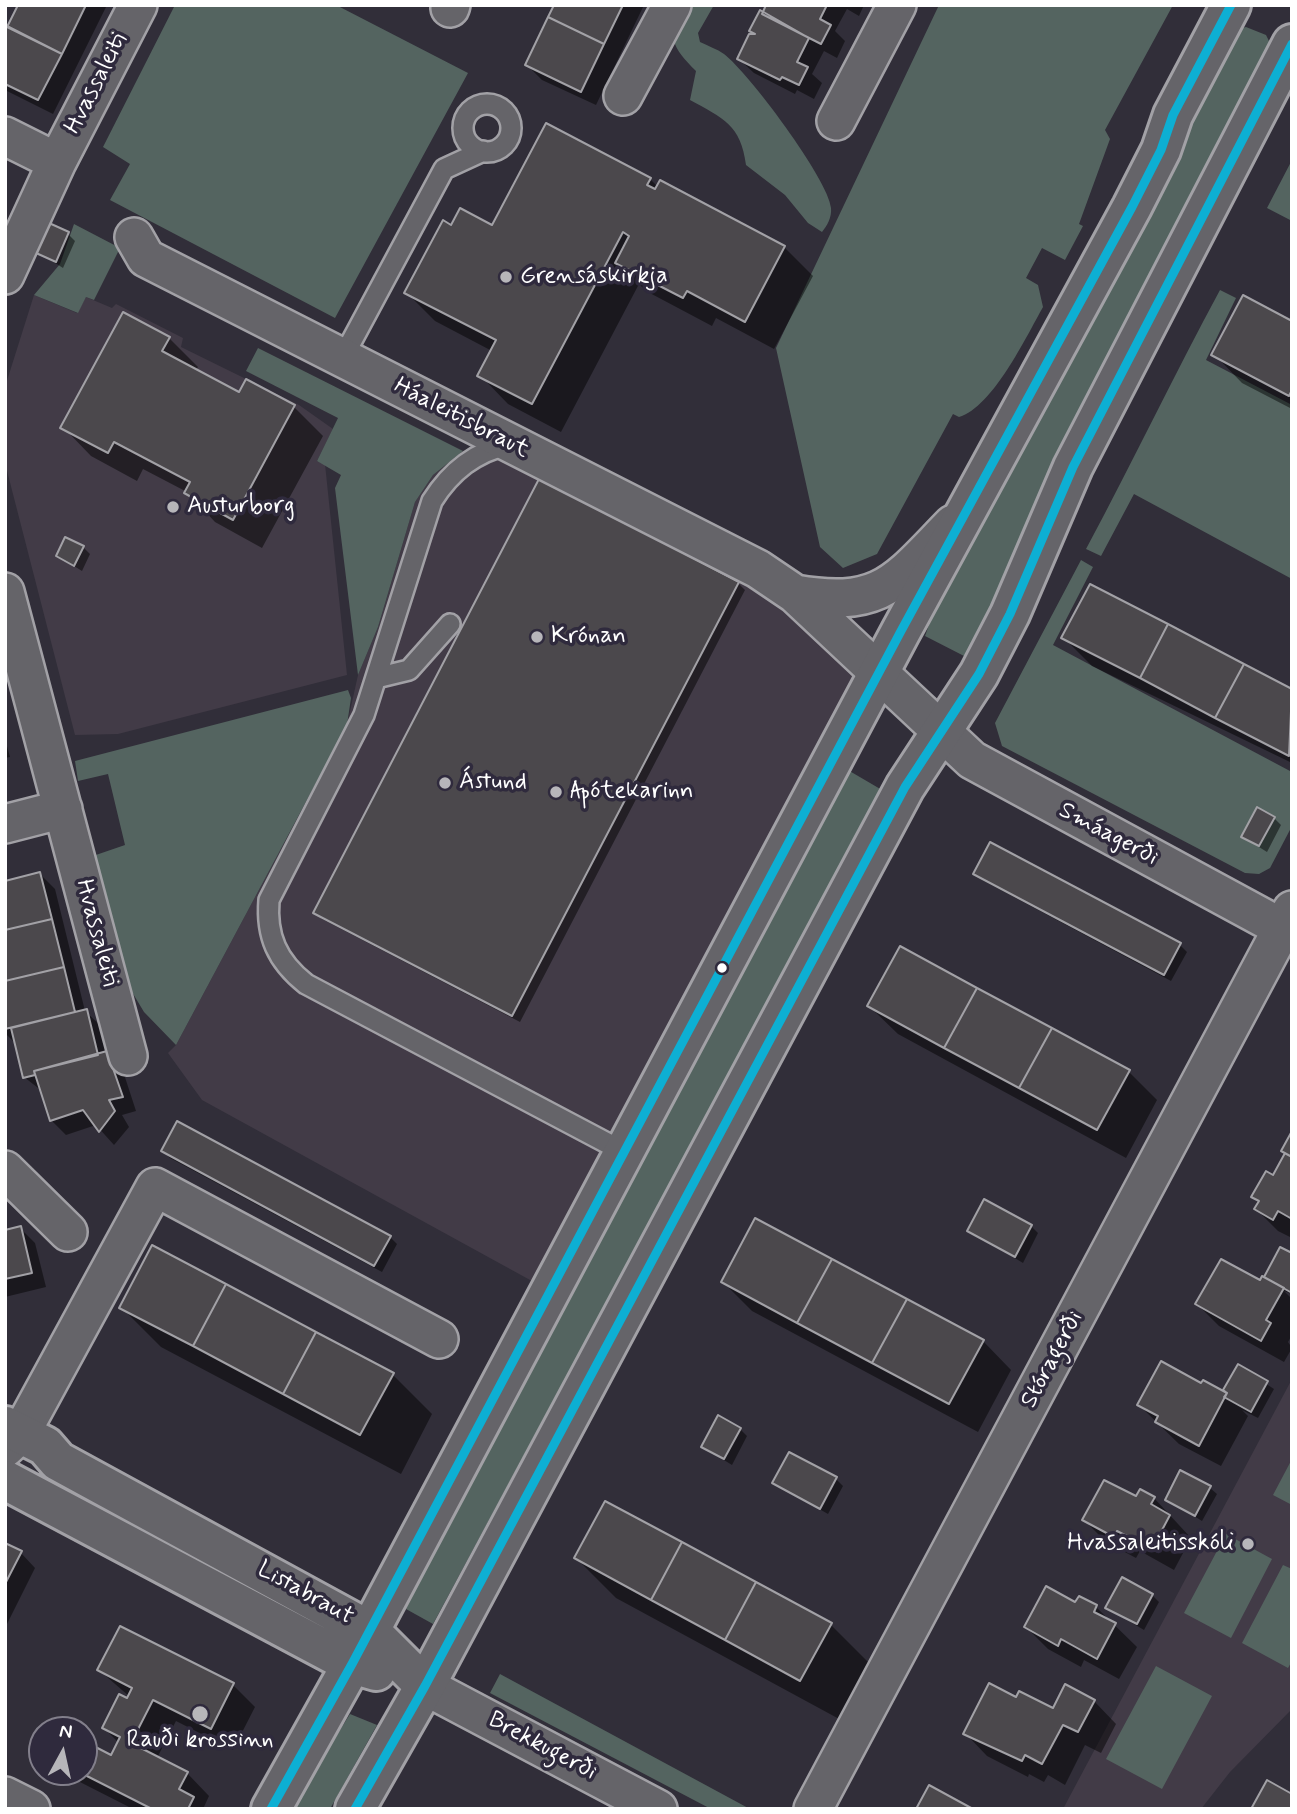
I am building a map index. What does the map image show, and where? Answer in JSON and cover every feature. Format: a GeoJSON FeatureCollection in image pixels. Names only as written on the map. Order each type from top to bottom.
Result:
{"type":"FeatureCollection","features":[{"type":"Feature","properties":{"kind":"main road","name":"Háaleitisbraut"},"geometry":{"type":"LineString","coordinates":[[271,1809],[370,1631],[879,674],[1151,170],[1173,115],[1231,5]]}},
{"type":"Feature","properties":{"kind":"main road"},"geometry":{"type":"LineString","coordinates":[[355,1809],[425,1686],[890,815],[979,674],[1010,614],[1073,467],[1292,44]]}},
{"type":"Feature","properties":{"kind":"main road","name":"Listabraut"},"geometry":{"type":"LineString","coordinates":[[10,1436],[45,1446],[58,1461],[370,1631],[425,1686]]}},
{"type":"Feature","properties":{"kind":"main road","name":"Listabraut"},"geometry":{"type":"LineString","coordinates":[[5,1480],[352,1664],[425,1686]]}},
{"type":"Feature","properties":{"kind":"street","name":"Hvassaleiti"},"geometry":{"type":"LineString","coordinates":[[5,275],[57,162],[138,5]]}},
{"type":"Feature","properties":{"kind":"street"},"geometry":{"type":"LineString","coordinates":[[623,96],[672,5]]}},
{"type":"Feature","properties":{"kind":"street"},"geometry":{"type":"LineString","coordinates":[[836,121],[897,5]]}},
{"type":"Feature","properties":{"kind":"street","name":"Hvassaleiti"},"geometry":{"type":"LineString","coordinates":[[5,136],[57,162]]}},
{"type":"Feature","properties":{"kind":"street","name":"Háaleitisbraut"},"geometry":{"type":"LineString","coordinates":[[134,237],[146,258],[758,569],[795,594],[941,731]]}},
{"type":"Feature","properties":{"kind":"street","name":"Háaleitisbraut"},"geometry":{"type":"LineString","coordinates":[[795,594],[841,600],[882,590],[895,583],[968,509]]}},
{"type":"Feature","properties":{"kind":"street","name":"Hvassaleiti"},"geometry":{"type":"LineString","coordinates":[[5,592],[128,1056]]}},
{"type":"Feature","properties":{"kind":"street","name":"Smáagerði"},"geometry":{"type":"LineString","coordinates":[[941,731],[972,760],[985,768],[1287,919]]}},
{"type":"Feature","properties":{"kind":"street"},"geometry":{"type":"LineString","coordinates":[[5,824],[63,809]]}},
{"type":"Feature","properties":{"kind":"street","name":"Stóragerði"},"geometry":{"type":"LineString","coordinates":[[813,1809],[1287,919]]}},
{"type":"Feature","properties":{"kind":"street"},"geometry":{"type":"LineString","coordinates":[[5,1170],[68,1232]]}},
{"type":"Feature","properties":{"kind":"street","name":"Listabraut"},"geometry":{"type":"LineString","coordinates":[[10,1436],[155,1187],[439,1339]]}},
{"type":"Feature","properties":{"kind":"street","name":"Brekkugerði"},"geometry":{"type":"LineString","coordinates":[[425,1686],[658,1809]]}},
{"type":"Feature","properties":{"kind":"street"},"geometry":{"type":"LineString","coordinates":[[5,1796],[31,1809]]}},
{"type":"Feature","properties":{"kind":"lane"},"geometry":{"type":"LineString","coordinates":[[342,359],[444,169],[483,152]]}},
{"type":"Feature","properties":{"kind":"lane"},"geometry":{"type":"LineString","coordinates":[[511,444],[469,460],[453,473],[432,501],[365,715],[269,900],[267,916],[275,948],[288,968],[306,984],[624,1152]]}},
{"type":"Feature","properties":{"kind":"lane"},"geometry":{"type":"LineString","coordinates":[[376,678],[409,670],[450,624]]}},
{"type":"Feature","properties":{"kind":"shaded area"},"geometry":{"type":"Polygon","coordinates":[[[175,5],[336,5],[468,73],[335,318],[110,200],[130,164],[103,147],[175,5]]]}},
{"type":"Feature","properties":{"kind":"shaded area"},"geometry":{"type":"Polygon","coordinates":[[[683,5],[714,5],[698,33],[700,42],[721,52],[751,82],[803,152],[827,194],[831,208],[829,221],[822,232],[808,223],[785,195],[746,165],[740,140],[728,124],[690,100],[696,71],[681,55],[673,34],[683,5]]]}},
{"type":"Feature","properties":{"kind":"shaded area"},"geometry":{"type":"Polygon","coordinates":[[[939,5],[1173,5],[1105,130],[1110,139],[1079,224],[1083,226],[1065,260],[1042,248],[1026,278],[1038,285],[1043,307],[1018,352],[984,400],[972,411],[959,417],[953,414],[877,554],[843,568],[820,547],[776,348],[939,5]]]}},
{"type":"Feature","properties":{"kind":"shaded area"},"geometry":{"type":"Polygon","coordinates":[[[1246,27],[1266,35],[1273,49],[977,642],[966,657],[925,636],[930,622],[1169,171],[1185,122],[1238,29],[1246,27]]]}},
{"type":"Feature","properties":{"kind":"shaded area"},"geometry":{"type":"Polygon","coordinates":[[[1292,160],[1292,221],[1267,208],[1292,160]]]}},
{"type":"Feature","properties":{"kind":"shaded area"},"geometry":{"type":"Polygon","coordinates":[[[74,224],[120,248],[94,300],[86,297],[78,313],[34,295],[60,264],[74,224]]]}},
{"type":"Feature","properties":{"kind":"shaded area"},"geometry":{"type":"Polygon","coordinates":[[[1220,290],[1236,298],[1206,360],[1292,405],[1292,579],[1134,494],[1101,556],[1086,549],[1220,290]]]}},
{"type":"Feature","properties":{"kind":"shaded area","name":"Austurborg"},"geometry":{"type":"Polygon","coordinates":[[[34,295],[77,313],[86,297],[112,308],[116,304],[183,338],[181,347],[299,405],[333,429],[317,461],[325,464],[347,675],[118,734],[75,735],[5,463],[5,387],[34,295]]]}},
{"type":"Feature","properties":{"kind":"shaded area"},"geometry":{"type":"Polygon","coordinates":[[[258,348],[463,451],[433,475],[415,502],[378,627],[358,675],[335,488],[341,475],[317,461],[338,418],[246,371],[258,348]]]}},
{"type":"Feature","properties":{"kind":"shaded area"},"geometry":{"type":"Polygon","coordinates":[[[491,444],[785,595],[870,666],[541,1286],[202,1100],[168,1053],[176,1045],[347,725],[358,675],[378,627],[415,502],[433,475],[463,451],[491,444]]]}},
{"type":"Feature","properties":{"kind":"shaded area"},"geometry":{"type":"Polygon","coordinates":[[[1081,560],[1093,567],[1053,645],[1290,771],[1292,768],[1292,826],[1270,868],[1259,874],[1245,873],[1002,746],[995,723],[1081,560]]]}},
{"type":"Feature","properties":{"kind":"shaded area"},"geometry":{"type":"Polygon","coordinates":[[[348,690],[351,698],[347,725],[176,1045],[144,1012],[120,972],[90,857],[125,845],[108,774],[78,781],[75,761],[348,690]]]}},
{"type":"Feature","properties":{"kind":"shaded area"},"geometry":{"type":"Polygon","coordinates":[[[841,766],[882,790],[433,1624],[406,1609],[415,1586],[841,766]]]}},
{"type":"Feature","properties":{"kind":"shaded area","name":"Hvassaleitisskóli"},"geometry":{"type":"Polygon","coordinates":[[[1292,1379],[1292,1709],[1230,1772],[1201,1809],[1063,1809],[1292,1379]]]}},
{"type":"Feature","properties":{"kind":"shaded area"},"geometry":{"type":"Polygon","coordinates":[[[1292,1459],[1292,1505],[1273,1495],[1292,1459]]]}},
{"type":"Feature","properties":{"kind":"shaded area"},"geometry":{"type":"Polygon","coordinates":[[[1226,1534],[1272,1559],[1231,1638],[1184,1613],[1226,1534]]]}},
{"type":"Feature","properties":{"kind":"shaded area"},"geometry":{"type":"Polygon","coordinates":[[[1283,1565],[1292,1569],[1292,1661],[1288,1668],[1242,1643],[1283,1565]]]}},
{"type":"Feature","properties":{"kind":"shaded area"},"geometry":{"type":"Polygon","coordinates":[[[1156,1666],[1212,1696],[1162,1789],[1106,1759],[1156,1666]]]}},
{"type":"Feature","properties":{"kind":"shaded area"},"geometry":{"type":"Polygon","coordinates":[[[500,1674],[750,1809],[711,1809],[490,1693],[500,1674]]]}},
{"type":"Feature","properties":{"kind":"shaded area"},"geometry":{"type":"Polygon","coordinates":[[[350,1714],[377,1725],[330,1809],[291,1809],[350,1714]]]}},
{"type":"Feature","properties":{"kind":"building"},"geometry":{"type":"Polygon","coordinates":[[[18,5],[86,5],[62,54],[7,27],[18,5]]]}},
{"type":"Feature","properties":{"kind":"building"},"geometry":{"type":"Polygon","coordinates":[[[554,5],[623,5],[604,44],[548,17],[554,5]]]}},
{"type":"Feature","properties":{"kind":"building"},"geometry":{"type":"Polygon","coordinates":[[[766,5],[827,5],[820,19],[831,25],[821,44],[762,14],[766,5]]]}},
{"type":"Feature","properties":{"kind":"building"},"geometry":{"type":"Polygon","coordinates":[[[760,10],[809,38],[797,62],[808,67],[799,85],[782,77],[780,80],[737,59],[749,34],[755,34],[749,31],[760,10]]]}},
{"type":"Feature","properties":{"kind":"building"},"geometry":{"type":"Polygon","coordinates":[[[548,17],[604,44],[581,92],[525,65],[548,17]]]}},
{"type":"Feature","properties":{"kind":"building"},"geometry":{"type":"Polygon","coordinates":[[[5,25],[62,54],[38,100],[5,84],[5,25]]]}},
{"type":"Feature","properties":{"kind":"building","name":"Grensáskirkja"},"geometry":{"type":"Polygon","coordinates":[[[546,123],[651,178],[647,185],[655,189],[660,180],[785,246],[745,322],[687,291],[683,298],[615,263],[629,236],[623,232],[532,404],[477,376],[496,340],[404,293],[443,220],[451,225],[460,208],[492,225],[546,123]]]}},
{"type":"Feature","properties":{"kind":"building"},"geometry":{"type":"Polygon","coordinates":[[[49,223],[69,232],[56,262],[36,253],[49,223]]]}},
{"type":"Feature","properties":{"kind":"building"},"geometry":{"type":"Polygon","coordinates":[[[1243,295],[1292,321],[1292,390],[1289,396],[1211,355],[1243,295]]]}},
{"type":"Feature","properties":{"kind":"building"},"geometry":{"type":"Polygon","coordinates":[[[123,312],[170,337],[162,351],[239,392],[246,379],[295,405],[233,520],[184,493],[190,482],[114,442],[108,453],[60,428],[123,312]]]}},
{"type":"Feature","properties":{"kind":"building"},"geometry":{"type":"Polygon","coordinates":[[[540,477],[739,582],[512,1016],[313,913],[540,477]]]}},
{"type":"Feature","properties":{"kind":"building"},"geometry":{"type":"Polygon","coordinates":[[[65,537],[84,546],[74,566],[56,556],[65,537]]]}},
{"type":"Feature","properties":{"kind":"building"},"geometry":{"type":"Polygon","coordinates":[[[1090,584],[1168,624],[1140,678],[1061,638],[1090,584]]]}},
{"type":"Feature","properties":{"kind":"building"},"geometry":{"type":"Polygon","coordinates":[[[1168,624],[1244,664],[1215,718],[1140,678],[1168,624]]]}},
{"type":"Feature","properties":{"kind":"building"},"geometry":{"type":"Polygon","coordinates":[[[1244,664],[1292,689],[1289,756],[1215,718],[1244,664]]]}},
{"type":"Feature","properties":{"kind":"building"},"geometry":{"type":"Polygon","coordinates":[[[1257,807],[1275,817],[1259,846],[1241,837],[1257,807]]]}},
{"type":"Feature","properties":{"kind":"building"},"geometry":{"type":"Polygon","coordinates":[[[990,842],[1181,943],[1164,975],[973,874],[990,842]]]}},
{"type":"Feature","properties":{"kind":"building"},"geometry":{"type":"Polygon","coordinates":[[[40,872],[52,919],[5,930],[5,881],[40,872]]]}},
{"type":"Feature","properties":{"kind":"building"},"geometry":{"type":"Polygon","coordinates":[[[52,919],[64,967],[5,981],[5,930],[52,919]]]}},
{"type":"Feature","properties":{"kind":"building"},"geometry":{"type":"Polygon","coordinates":[[[900,946],[977,988],[944,1048],[867,1006],[900,946]]]}},
{"type":"Feature","properties":{"kind":"building"},"geometry":{"type":"Polygon","coordinates":[[[64,967],[75,1012],[5,1029],[5,981],[64,967]]]}},
{"type":"Feature","properties":{"kind":"building"},"geometry":{"type":"Polygon","coordinates":[[[977,988],[1052,1028],[1019,1088],[944,1048],[977,988]]]}},
{"type":"Feature","properties":{"kind":"building"},"geometry":{"type":"Polygon","coordinates":[[[87,1009],[98,1055],[34,1071],[35,1075],[23,1078],[11,1028],[87,1009]]]}},
{"type":"Feature","properties":{"kind":"building"},"geometry":{"type":"Polygon","coordinates":[[[1052,1028],[1130,1070],[1097,1130],[1019,1088],[1052,1028]]]}},
{"type":"Feature","properties":{"kind":"building"},"geometry":{"type":"Polygon","coordinates":[[[107,1051],[123,1097],[109,1100],[115,1111],[99,1132],[83,1110],[50,1121],[34,1071],[107,1051]]]}},
{"type":"Feature","properties":{"kind":"building"},"geometry":{"type":"Polygon","coordinates":[[[177,1121],[391,1236],[374,1266],[161,1151],[177,1121]]]}},
{"type":"Feature","properties":{"kind":"building"},"geometry":{"type":"Polygon","coordinates":[[[1292,1131],[1292,1157],[1281,1151],[1292,1131]]]}},
{"type":"Feature","properties":{"kind":"building"},"geometry":{"type":"Polygon","coordinates":[[[1285,1153],[1292,1157],[1292,1219],[1278,1211],[1273,1220],[1254,1209],[1259,1201],[1251,1197],[1266,1171],[1273,1175],[1285,1153]]]}},
{"type":"Feature","properties":{"kind":"building"},"geometry":{"type":"Polygon","coordinates":[[[984,1199],[1032,1225],[1015,1257],[967,1231],[984,1199]]]}},
{"type":"Feature","properties":{"kind":"building"},"geometry":{"type":"Polygon","coordinates":[[[755,1218],[832,1259],[797,1323],[721,1282],[755,1218]]]}},
{"type":"Feature","properties":{"kind":"building"},"geometry":{"type":"Polygon","coordinates":[[[21,1226],[32,1273],[5,1279],[5,1230],[21,1226]]]}},
{"type":"Feature","properties":{"kind":"building"},"geometry":{"type":"Polygon","coordinates":[[[152,1245],[226,1284],[193,1346],[119,1308],[152,1245]]]}},
{"type":"Feature","properties":{"kind":"building"},"geometry":{"type":"Polygon","coordinates":[[[1280,1247],[1292,1253],[1292,1293],[1264,1277],[1280,1247]]]}},
{"type":"Feature","properties":{"kind":"building"},"geometry":{"type":"Polygon","coordinates":[[[832,1259],[907,1299],[872,1363],[797,1323],[832,1259]]]}},
{"type":"Feature","properties":{"kind":"building"},"geometry":{"type":"Polygon","coordinates":[[[1221,1259],[1260,1280],[1262,1276],[1284,1288],[1266,1320],[1271,1323],[1261,1341],[1195,1304],[1221,1259]]]}},
{"type":"Feature","properties":{"kind":"building"},"geometry":{"type":"Polygon","coordinates":[[[226,1284],[316,1332],[283,1394],[193,1346],[226,1284]]]}},
{"type":"Feature","properties":{"kind":"building"},"geometry":{"type":"Polygon","coordinates":[[[907,1299],[984,1340],[949,1404],[872,1363],[907,1299]]]}},
{"type":"Feature","properties":{"kind":"building"},"geometry":{"type":"Polygon","coordinates":[[[316,1332],[394,1373],[360,1435],[283,1394],[316,1332]]]}},
{"type":"Feature","properties":{"kind":"building"},"geometry":{"type":"Polygon","coordinates":[[[1161,1361],[1201,1383],[1203,1380],[1227,1393],[1199,1446],[1155,1422],[1158,1416],[1137,1405],[1161,1361]]]}},
{"type":"Feature","properties":{"kind":"building"},"geometry":{"type":"Polygon","coordinates":[[[1238,1364],[1268,1381],[1251,1412],[1224,1397],[1227,1393],[1223,1390],[1238,1364]]]}},
{"type":"Feature","properties":{"kind":"building"},"geometry":{"type":"Polygon","coordinates":[[[718,1415],[741,1428],[724,1459],[701,1447],[718,1415]]]}},
{"type":"Feature","properties":{"kind":"building"},"geometry":{"type":"Polygon","coordinates":[[[789,1452],[837,1477],[820,1509],[772,1483],[789,1452]]]}},
{"type":"Feature","properties":{"kind":"building"},"geometry":{"type":"Polygon","coordinates":[[[1180,1470],[1211,1486],[1195,1516],[1165,1500],[1180,1470]]]}},
{"type":"Feature","properties":{"kind":"building"},"geometry":{"type":"Polygon","coordinates":[[[1104,1480],[1136,1496],[1140,1489],[1155,1497],[1151,1504],[1170,1515],[1152,1549],[1117,1531],[1114,1537],[1082,1520],[1104,1480]]]}},
{"type":"Feature","properties":{"kind":"building"},"geometry":{"type":"Polygon","coordinates":[[[605,1501],[682,1542],[651,1600],[574,1558],[605,1501]]]}},
{"type":"Feature","properties":{"kind":"building"},"geometry":{"type":"Polygon","coordinates":[[[682,1542],[756,1582],[725,1640],[651,1600],[682,1542]]]}},
{"type":"Feature","properties":{"kind":"building"},"geometry":{"type":"Polygon","coordinates":[[[5,1543],[22,1551],[5,1584],[5,1543]]]}},
{"type":"Feature","properties":{"kind":"building"},"geometry":{"type":"Polygon","coordinates":[[[1122,1577],[1153,1594],[1137,1624],[1105,1608],[1122,1577]]]}},
{"type":"Feature","properties":{"kind":"building"},"geometry":{"type":"Polygon","coordinates":[[[756,1582],[832,1623],[800,1681],[725,1640],[756,1582]]]}},
{"type":"Feature","properties":{"kind":"building"},"geometry":{"type":"Polygon","coordinates":[[[1046,1586],[1075,1602],[1079,1596],[1097,1605],[1094,1612],[1116,1623],[1097,1659],[1061,1639],[1058,1646],[1024,1627],[1046,1586]]]}},
{"type":"Feature","properties":{"kind":"building","name":"Rauði krossinn"},"geometry":{"type":"Polygon","coordinates":[[[120,1626],[234,1683],[211,1729],[153,1700],[131,1743],[188,1772],[179,1789],[194,1797],[188,1809],[152,1809],[98,1782],[98,1748],[111,1755],[120,1737],[102,1728],[119,1694],[127,1698],[132,1688],[97,1670],[120,1626]]]}},
{"type":"Feature","properties":{"kind":"building"},"geometry":{"type":"Polygon","coordinates":[[[989,1683],[1016,1697],[1019,1691],[1053,1708],[1065,1684],[1095,1700],[1078,1732],[1063,1725],[1042,1764],[1025,1755],[1022,1761],[963,1734],[989,1683]]]}},
{"type":"Feature","properties":{"kind":"building"},"geometry":{"type":"Polygon","coordinates":[[[1267,1780],[1292,1794],[1292,1809],[1251,1809],[1267,1780]]]}},
{"type":"Feature","properties":{"kind":"building"},"geometry":{"type":"Polygon","coordinates":[[[929,1785],[973,1809],[916,1809],[929,1785]]]}},
{"type":"Feature","properties":{"kind":"transit line"},"geometry":{"type":"LineString","coordinates":[[271,1809],[352,1664],[901,631],[1132,207],[1161,150],[1173,115],[1231,5]]}},
{"type":"Feature","properties":{"kind":"transit line"},"geometry":{"type":"LineString","coordinates":[[355,1809],[425,1686],[905,787],[979,674],[1010,614],[1073,467],[1292,44]]}},
{"type":"Feature","properties":{"kind":"place","name":"Grensáskirkja"},"geometry":{"type":"Point","coordinates":[506,277]}},
{"type":"Feature","properties":{"kind":"place","name":"Austurborg"},"geometry":{"type":"Point","coordinates":[173,507]}},
{"type":"Feature","properties":{"kind":"place","name":"Krónan"},"geometry":{"type":"Point","coordinates":[537,637]}},
{"type":"Feature","properties":{"kind":"place","name":"Ástund"},"geometry":{"type":"Point","coordinates":[445,783]}},
{"type":"Feature","properties":{"kind":"place","name":"Apótekarinn"},"geometry":{"type":"Point","coordinates":[556,792]}},
{"type":"Feature","properties":{"kind":"place","name":"Hvassaleitisskóli"},"geometry":{"type":"Point","coordinates":[1248,1544]}},
{"type":"Feature","properties":{"kind":"place","name":"Rauði krossinn"},"geometry":{"type":"Point","coordinates":[200,1714]}}]}
